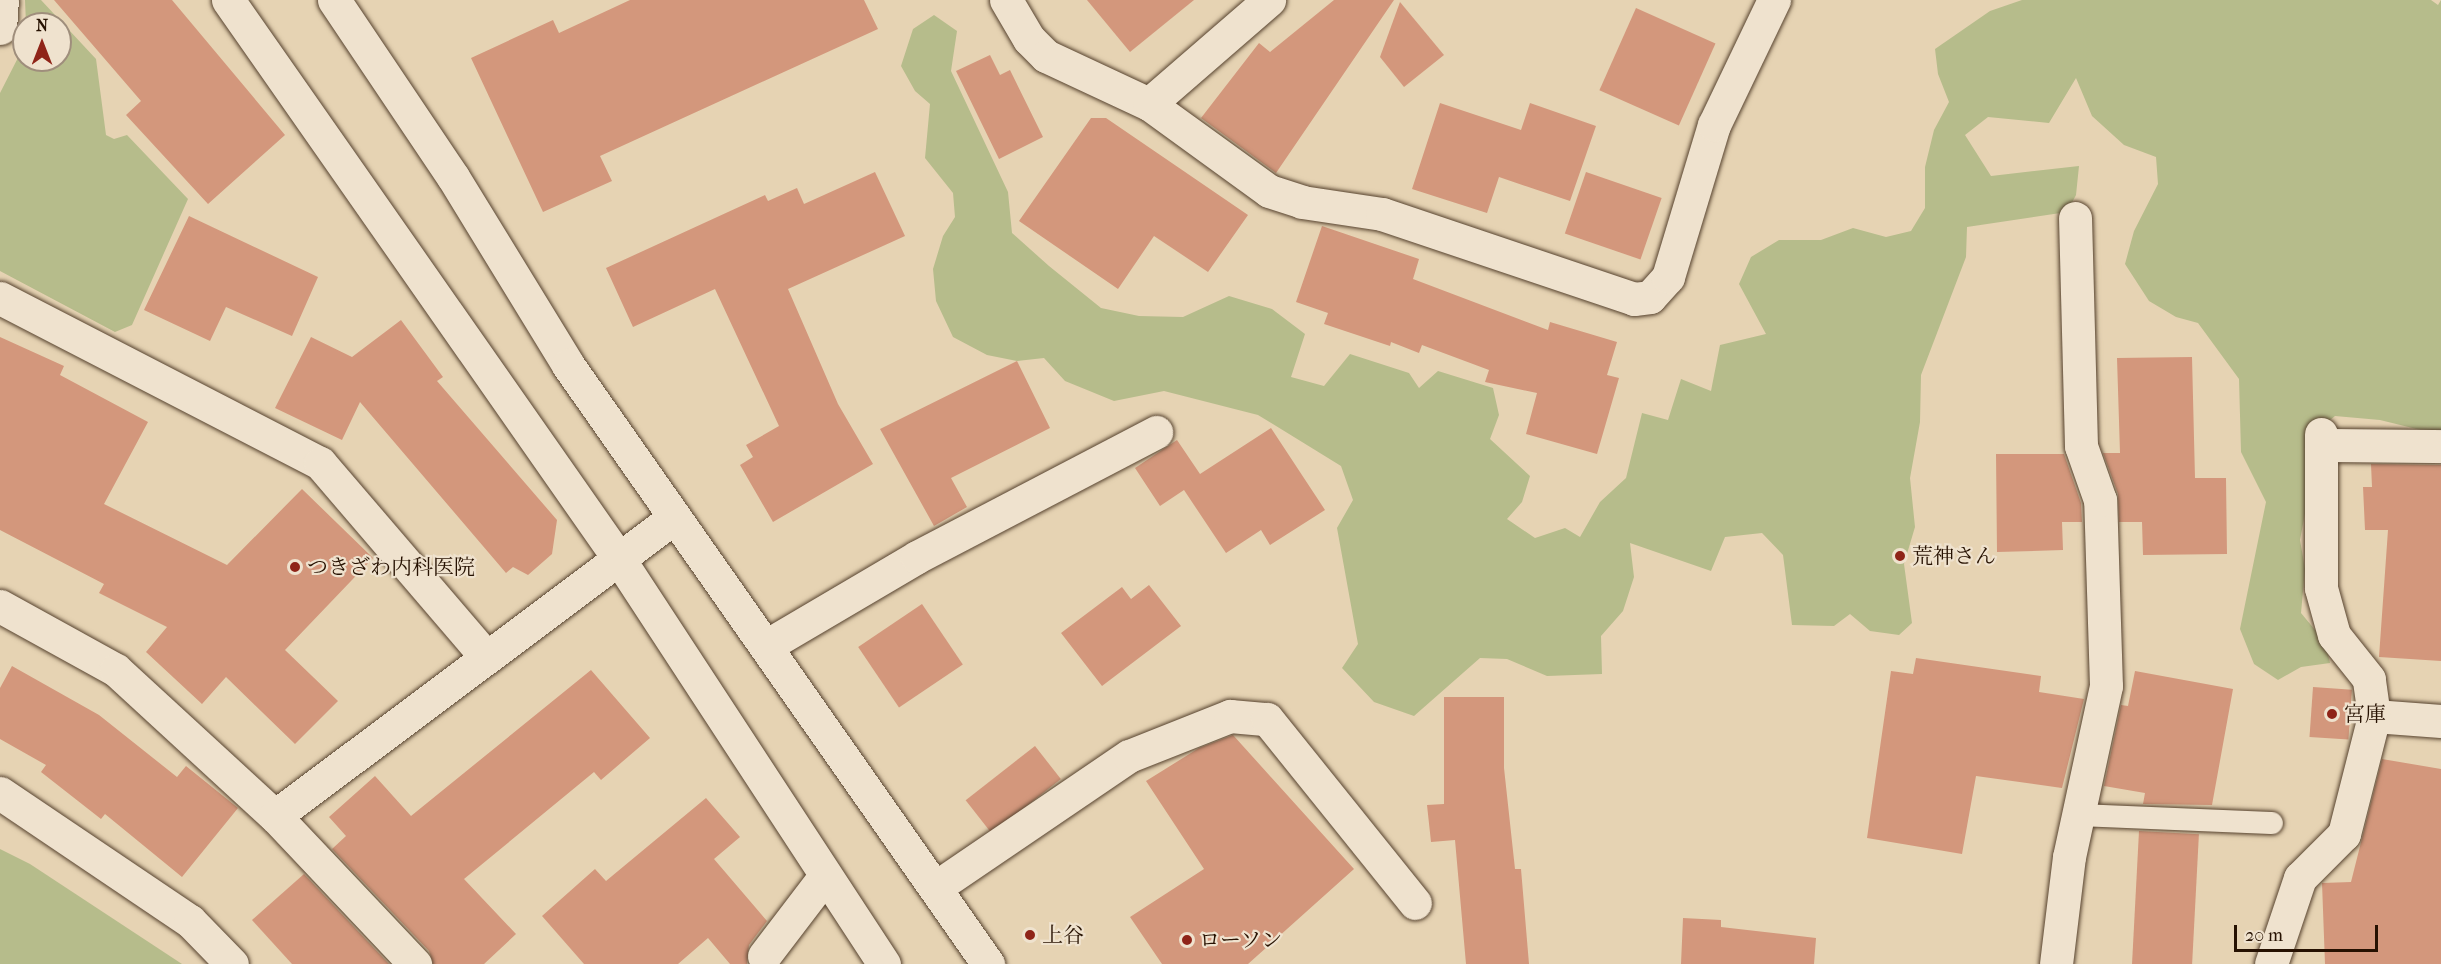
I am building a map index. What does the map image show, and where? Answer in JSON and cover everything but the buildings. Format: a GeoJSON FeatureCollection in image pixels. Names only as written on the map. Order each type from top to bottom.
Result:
{"type":"FeatureCollection","features":[{"type":"Feature","properties":{"kind":"street"},"geometry":{"type":"LineString","coordinates":[[0,28],[2,0]]}},
{"type":"Feature","properties":{"kind":"street"},"geometry":{"type":"LineString","coordinates":[[228,0],[619,558],[884,964]]}},
{"type":"Feature","properties":{"kind":"street"},"geometry":{"type":"LineString","coordinates":[[334,0],[453,177],[568,365],[988,964]]}},
{"type":"Feature","properties":{"kind":"street"},"geometry":{"type":"LineString","coordinates":[[1006,0],[1029,39],[1046,56],[1149,104],[1269,191],[1302,202],[1382,214],[1634,299],[1650,297],[1668,277],[1714,125],[1774,0]]}},
{"type":"Feature","properties":{"kind":"street"},"geometry":{"type":"LineString","coordinates":[[1149,104],[1269,0]]}},
{"type":"Feature","properties":{"kind":"street"},"geometry":{"type":"LineString","coordinates":[[2056,964],[2078,815],[2106,686],[2100,500],[2081,446],[2075,218]]}},
{"type":"Feature","properties":{"kind":"street"},"geometry":{"type":"LineString","coordinates":[[0,298],[320,463],[486,657]]}},
{"type":"Feature","properties":{"kind":"street"},"geometry":{"type":"LineString","coordinates":[[766,646],[916,557],[1156,432]]}},
{"type":"Feature","properties":{"kind":"street"},"geometry":{"type":"LineString","coordinates":[[2271,964],[2300,878],[2344,834],[2374,716],[2369,679],[2334,635],[2321,588],[2321,440],[2441,446]]}},
{"type":"Feature","properties":{"kind":"street"},"geometry":{"type":"LineString","coordinates":[[275,816],[675,517]]}},
{"type":"Feature","properties":{"kind":"street"},"geometry":{"type":"LineString","coordinates":[[0,606],[116,670],[275,816],[416,964]]}},
{"type":"Feature","properties":{"kind":"street"},"geometry":{"type":"LineString","coordinates":[[936,887],[1129,756],[1230,716],[1267,719],[1415,903]]}},
{"type":"Feature","properties":{"kind":"street"},"geometry":{"type":"LineString","coordinates":[[2374,716],[2441,721]]}},
{"type":"Feature","properties":{"kind":"street"},"geometry":{"type":"LineString","coordinates":[[0,793],[190,921],[232,964]]}},
{"type":"Feature","properties":{"kind":"street"},"geometry":{"type":"LineString","coordinates":[[764,956],[825,876]]}},
{"type":"Feature","properties":{"kind":"lane"},"geometry":{"type":"LineString","coordinates":[[2078,815],[2272,823]]}},
{"type":"Feature","properties":{"kind":"green space"},"geometry":{"type":"Polygon","coordinates":[[[25,0],[41,0],[52,12],[26,12],[25,0]]]}},
{"type":"Feature","properties":{"kind":"green space"},"geometry":{"type":"Polygon","coordinates":[[[2022,0],[2431,0],[2438,5],[2441,0],[2441,435],[2380,420],[2335,416],[2306,440],[2314,466],[2300,540],[2305,569],[2301,613],[2325,642],[2330,663],[2301,667],[2278,680],[2254,664],[2240,629],[2266,502],[2241,452],[2239,379],[2198,323],[2176,317],[2149,301],[2125,264],[2134,231],[2158,184],[2156,157],[2124,145],[2092,116],[2076,78],[2049,123],[1988,117],[1965,135],[1991,176],[2079,166],[2076,195],[2067,212],[1967,227],[1966,257],[1921,375],[1920,422],[1910,478],[1915,527],[1904,564],[1912,623],[1899,635],[1870,631],[1850,614],[1834,626],[1792,625],[1783,555],[1762,533],[1725,537],[1711,571],[1630,543],[1634,577],[1623,611],[1601,636],[1602,674],[1547,676],[1507,659],[1480,658],[1414,716],[1374,702],[1342,668],[1358,644],[1337,528],[1353,500],[1341,466],[1258,415],[1164,391],[1114,401],[1065,381],[1044,358],[1017,361],[987,355],[953,337],[936,301],[933,269],[943,236],[955,217],[953,193],[925,158],[930,104],[915,91],[901,66],[913,29],[934,15],[957,31],[951,71],[1008,192],[1012,233],[1049,266],[1101,308],[1139,316],[1183,317],[1229,296],[1272,309],[1305,334],[1291,377],[1324,386],[1350,354],[1409,373],[1419,388],[1438,371],[1493,388],[1499,415],[1490,439],[1530,476],[1522,502],[1507,519],[1535,538],[1565,528],[1580,537],[1600,502],[1626,478],[1642,413],[1668,420],[1681,379],[1711,391],[1720,345],[1766,334],[1739,284],[1751,257],[1779,240],[1821,240],[1853,228],[1886,237],[1911,231],[1925,208],[1925,167],[1934,130],[1949,102],[1938,74],[1935,49],[1990,11],[2022,0]]]}},
{"type":"Feature","properties":{"kind":"green space"},"geometry":{"type":"Polygon","coordinates":[[[72,33],[96,59],[106,135],[114,139],[127,135],[188,199],[132,325],[115,332],[0,271],[0,93],[12,70],[12,72],[72,72],[72,33]]]}},
{"type":"Feature","properties":{"kind":"green space"},"geometry":{"type":"Polygon","coordinates":[[[0,849],[30,864],[182,964],[0,964],[0,849]]]}},
{"type":"Feature","properties":{"kind":"place","name":"荒神さん"},"geometry":{"type":"Point","coordinates":[1900,556]}},
{"type":"Feature","properties":{"kind":"place","name":"つきざわ内科医院"},"geometry":{"type":"Point","coordinates":[295,567]}},
{"type":"Feature","properties":{"kind":"place","name":"宮庫"},"geometry":{"type":"Point","coordinates":[2332,714]}},
{"type":"Feature","properties":{"kind":"place","name":"上谷"},"geometry":{"type":"Point","coordinates":[1030,935]}},
{"type":"Feature","properties":{"kind":"place","name":"ローソン"},"geometry":{"type":"Point","coordinates":[1187,940]}}]}
